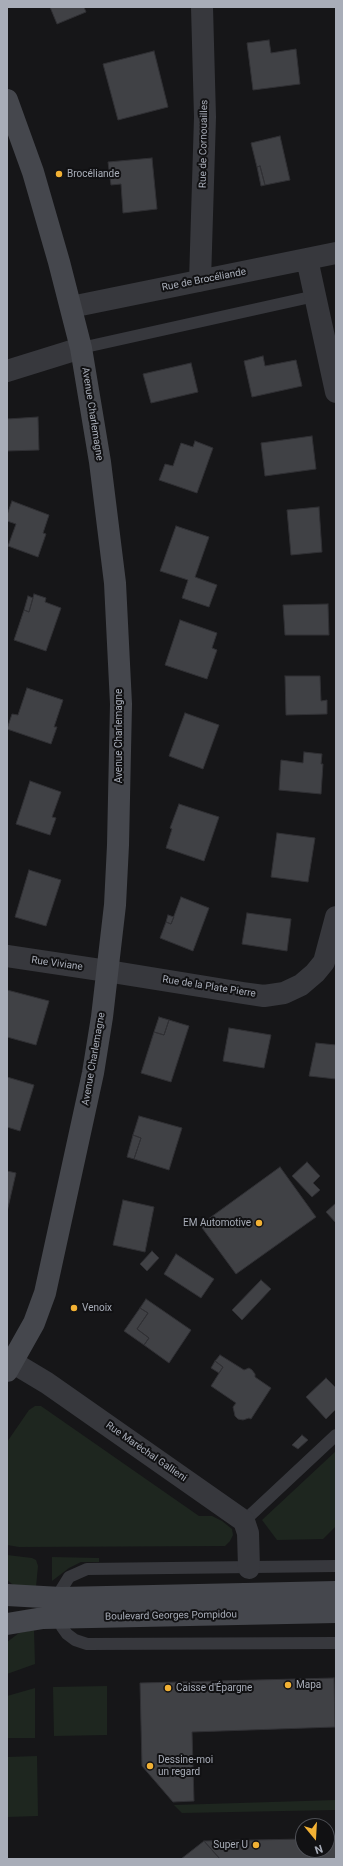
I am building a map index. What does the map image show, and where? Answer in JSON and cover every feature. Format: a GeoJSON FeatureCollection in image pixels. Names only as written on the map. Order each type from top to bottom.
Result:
{"type":"FeatureCollection","features":[{"type":"Feature","properties":{"kind":"street","name":"Rue de Cornouailles"},"geometry":{"type":"LineString","coordinates":[[200,281],[205,117],[202,7]]}},
{"type":"Feature","properties":{"kind":"street","name":"Avenue Charlemagne"},"geometry":{"type":"LineString","coordinates":[[7,100],[33,172],[81,348],[100,462],[115,583],[120,704],[118,846],[115,905],[93,1073],[45,1293],[34,1323],[9,1364]]}},
{"type":"Feature","properties":{"kind":"street","name":"Rue de Brocéliande"},"geometry":{"type":"LineString","coordinates":[[71,307],[336,253]]}},
{"type":"Feature","properties":{"kind":"street"},"geometry":{"type":"LineString","coordinates":[[307,259],[336,392]]}},
{"type":"Feature","properties":{"kind":"street"},"geometry":{"type":"LineString","coordinates":[[7,371],[81,348]]}},
{"type":"Feature","properties":{"kind":"street","name":"Rue de la Plate Pierre"},"geometry":{"type":"LineString","coordinates":[[107,971],[264,996],[284,993],[301,985],[315,974],[324,962],[336,917]]}},
{"type":"Feature","properties":{"kind":"street","name":"Rue Viviane"},"geometry":{"type":"LineString","coordinates":[[7,956],[107,971]]}},
{"type":"Feature","properties":{"kind":"street","name":"Rue Maréchal Gallieni"},"geometry":{"type":"LineString","coordinates":[[9,1364],[47,1383],[244,1521]]}},
{"type":"Feature","properties":{"kind":"street"},"geometry":{"type":"LineString","coordinates":[[244,1521],[248,1533],[249,1568]]}},
{"type":"Feature","properties":{"kind":"street","name":"Boulevard Georges Pompidou"},"geometry":{"type":"LineString","coordinates":[[7,1624],[43,1618],[62,1608],[336,1592]]}},
{"type":"Feature","properties":{"kind":"street","name":"Boulevard Georges Pompidou"},"geometry":{"type":"LineString","coordinates":[[7,1595],[62,1608],[336,1612]]}},
{"type":"Feature","properties":{"kind":"lane"},"geometry":{"type":"LineString","coordinates":[[81,348],[315,296]]}},
{"type":"Feature","properties":{"kind":"lane"},"geometry":{"type":"LineString","coordinates":[[244,1521],[336,1435]]}},
{"type":"Feature","properties":{"kind":"lane"},"geometry":{"type":"LineString","coordinates":[[336,1566],[87,1569],[69,1577],[61,1590],[62,1627],[67,1634],[75,1640],[87,1644],[336,1643]]}},
{"type":"Feature","properties":{"kind":"shaded area"},"geometry":{"type":"Polygon","coordinates":[[[35,1406],[41,1406],[199,1516],[212,1516],[222,1521],[232,1529],[233,1535],[230,1541],[225,1546],[19,1547],[7,1545],[7,1442],[29,1410],[35,1406]]]}},
{"type":"Feature","properties":{"kind":"shaded area"},"geometry":{"type":"Polygon","coordinates":[[[336,1451],[336,1526],[323,1539],[277,1540],[262,1520],[336,1451]]]}},
{"type":"Feature","properties":{"kind":"shaded area"},"geometry":{"type":"Polygon","coordinates":[[[7,1555],[32,1558],[36,1560],[38,1566],[36,1587],[16,1587],[7,1580],[7,1555]]]}},
{"type":"Feature","properties":{"kind":"shaded area"},"geometry":{"type":"Polygon","coordinates":[[[52,1557],[99,1558],[99,1562],[81,1562],[69,1568],[52,1581],[52,1557]]]}},
{"type":"Feature","properties":{"kind":"shaded area"},"geometry":{"type":"Polygon","coordinates":[[[34,1630],[35,1664],[7,1674],[7,1642],[19,1633],[34,1630]]]}},
{"type":"Feature","properties":{"kind":"shaded area"},"geometry":{"type":"Polygon","coordinates":[[[107,1686],[107,1735],[54,1736],[53,1687],[107,1686]]]}},
{"type":"Feature","properties":{"kind":"shaded area"},"geometry":{"type":"Polygon","coordinates":[[[35,1688],[35,1738],[7,1738],[7,1696],[35,1688]]]}},
{"type":"Feature","properties":{"kind":"shaded area"},"geometry":{"type":"Polygon","coordinates":[[[37,1756],[38,1816],[7,1817],[7,1757],[37,1756]]]}},
{"type":"Feature","properties":{"kind":"shaded area"},"geometry":{"type":"Polygon","coordinates":[[[336,1800],[336,1810],[182,1813],[174,1805],[336,1800]]]}},
{"type":"Feature","properties":{"kind":"building"},"geometry":{"type":"Polygon","coordinates":[[[50,7],[84,7],[86,12],[57,24],[50,7]]]}},
{"type":"Feature","properties":{"kind":"building"},"geometry":{"type":"Polygon","coordinates":[[[269,40],[271,53],[296,49],[300,84],[253,90],[247,43],[269,40]]]}},
{"type":"Feature","properties":{"kind":"building"},"geometry":{"type":"Polygon","coordinates":[[[154,51],[168,107],[118,120],[103,64],[154,51]]]}},
{"type":"Feature","properties":{"kind":"building"},"geometry":{"type":"Polygon","coordinates":[[[280,136],[290,180],[265,185],[260,166],[257,167],[251,143],[280,136]]]}},
{"type":"Feature","properties":{"kind":"building"},"geometry":{"type":"Polygon","coordinates":[[[152,158],[157,209],[123,213],[121,184],[111,185],[108,162],[152,158]]]}},
{"type":"Feature","properties":{"kind":"building"},"geometry":{"type":"Polygon","coordinates":[[[260,166],[265,185],[261,186],[257,167],[260,166]]]}},
{"type":"Feature","properties":{"kind":"building"},"geometry":{"type":"Polygon","coordinates":[[[263,356],[265,366],[296,360],[302,386],[252,397],[244,361],[263,356]]]}},
{"type":"Feature","properties":{"kind":"building"},"geometry":{"type":"Polygon","coordinates":[[[191,363],[198,392],[151,403],[143,374],[191,363]]]}},
{"type":"Feature","properties":{"kind":"building"},"geometry":{"type":"Polygon","coordinates":[[[38,417],[39,450],[7,451],[7,419],[38,417]]]}},
{"type":"Feature","properties":{"kind":"building"},"geometry":{"type":"Polygon","coordinates":[[[312,436],[316,469],[265,476],[261,443],[312,436]]]}},
{"type":"Feature","properties":{"kind":"building"},"geometry":{"type":"Polygon","coordinates":[[[195,441],[213,448],[197,493],[159,480],[165,464],[173,466],[181,443],[193,447],[195,441]]]}},
{"type":"Feature","properties":{"kind":"building"},"geometry":{"type":"Polygon","coordinates":[[[12,501],[49,515],[43,533],[46,534],[38,557],[8,546],[16,524],[7,521],[7,515],[12,501]]]}},
{"type":"Feature","properties":{"kind":"building"},"geometry":{"type":"Polygon","coordinates":[[[319,507],[322,552],[291,555],[287,510],[319,507]]]}},
{"type":"Feature","properties":{"kind":"building"},"geometry":{"type":"Polygon","coordinates":[[[176,526],[209,537],[195,577],[217,585],[209,607],[182,598],[188,580],[160,571],[176,526]]]}},
{"type":"Feature","properties":{"kind":"building"},"geometry":{"type":"Polygon","coordinates":[[[34,594],[46,598],[45,602],[61,608],[46,651],[14,640],[24,610],[29,612],[34,594]]]}},
{"type":"Feature","properties":{"kind":"building"},"geometry":{"type":"Polygon","coordinates":[[[28,596],[33,598],[29,612],[24,610],[28,596]]]}},
{"type":"Feature","properties":{"kind":"building"},"geometry":{"type":"Polygon","coordinates":[[[328,604],[329,635],[285,635],[283,605],[328,604]]]}},
{"type":"Feature","properties":{"kind":"building"},"geometry":{"type":"Polygon","coordinates":[[[180,620],[217,633],[212,648],[217,650],[207,679],[165,665],[180,620]]]}},
{"type":"Feature","properties":{"kind":"building"},"geometry":{"type":"Polygon","coordinates":[[[285,676],[320,676],[321,701],[327,700],[327,714],[286,715],[285,676]]]}},
{"type":"Feature","properties":{"kind":"building"},"geometry":{"type":"Polygon","coordinates":[[[27,688],[63,700],[54,727],[57,727],[51,744],[7,729],[12,714],[18,715],[27,688]]]}},
{"type":"Feature","properties":{"kind":"building"},"geometry":{"type":"Polygon","coordinates":[[[185,713],[219,725],[203,769],[169,756],[185,713]]]}},
{"type":"Feature","properties":{"kind":"building"},"geometry":{"type":"Polygon","coordinates":[[[304,752],[322,754],[321,764],[323,764],[321,794],[279,790],[281,760],[303,763],[304,752]]]}},
{"type":"Feature","properties":{"kind":"building"},"geometry":{"type":"Polygon","coordinates":[[[30,781],[61,792],[52,817],[56,818],[50,835],[16,824],[30,781]]]}},
{"type":"Feature","properties":{"kind":"building"},"geometry":{"type":"Polygon","coordinates":[[[179,804],[219,817],[204,861],[166,848],[172,829],[170,828],[179,804]]]}},
{"type":"Feature","properties":{"kind":"building"},"geometry":{"type":"Polygon","coordinates":[[[277,833],[315,838],[308,882],[271,877],[277,833]]]}},
{"type":"Feature","properties":{"kind":"building"},"geometry":{"type":"Polygon","coordinates":[[[29,870],[61,880],[46,926],[15,917],[29,870]]]}},
{"type":"Feature","properties":{"kind":"building"},"geometry":{"type":"Polygon","coordinates":[[[181,897],[209,908],[193,951],[160,938],[166,922],[171,924],[181,897]]]}},
{"type":"Feature","properties":{"kind":"building"},"geometry":{"type":"Polygon","coordinates":[[[247,913],[291,919],[287,951],[242,944],[247,913]]]}},
{"type":"Feature","properties":{"kind":"building"},"geometry":{"type":"Polygon","coordinates":[[[168,915],[174,917],[171,924],[166,922],[168,915]]]}},
{"type":"Feature","properties":{"kind":"building"},"geometry":{"type":"Polygon","coordinates":[[[7,990],[49,1001],[36,1045],[7,1037],[7,990]]]}},
{"type":"Feature","properties":{"kind":"building"},"geometry":{"type":"Polygon","coordinates":[[[159,1017],[169,1020],[164,1035],[154,1032],[159,1017]]]}},
{"type":"Feature","properties":{"kind":"building"},"geometry":{"type":"Polygon","coordinates":[[[169,1020],[189,1026],[171,1082],[141,1073],[154,1032],[164,1035],[169,1020]]]}},
{"type":"Feature","properties":{"kind":"building"},"geometry":{"type":"Polygon","coordinates":[[[229,1028],[271,1035],[264,1068],[223,1061],[229,1028]]]}},
{"type":"Feature","properties":{"kind":"building"},"geometry":{"type":"Polygon","coordinates":[[[316,1043],[336,1045],[336,1079],[309,1076],[316,1043]]]}},
{"type":"Feature","properties":{"kind":"building"},"geometry":{"type":"Polygon","coordinates":[[[7,1077],[34,1085],[20,1131],[7,1127],[7,1077]]]}},
{"type":"Feature","properties":{"kind":"building"},"geometry":{"type":"Polygon","coordinates":[[[139,1116],[182,1128],[169,1170],[134,1159],[141,1138],[133,1135],[139,1116]]]}},
{"type":"Feature","properties":{"kind":"building"},"geometry":{"type":"Polygon","coordinates":[[[133,1135],[141,1138],[134,1159],[127,1157],[133,1135]]]}},
{"type":"Feature","properties":{"kind":"building"},"geometry":{"type":"Polygon","coordinates":[[[307,1162],[320,1176],[313,1183],[320,1190],[312,1197],[292,1176],[307,1162]]]}},
{"type":"Feature","properties":{"kind":"building"},"geometry":{"type":"Polygon","coordinates":[[[280,1167],[316,1217],[236,1274],[200,1225],[280,1167]]]}},
{"type":"Feature","properties":{"kind":"building"},"geometry":{"type":"Polygon","coordinates":[[[7,1171],[16,1173],[7,1212],[7,1171]]]}},
{"type":"Feature","properties":{"kind":"building"},"geometry":{"type":"Polygon","coordinates":[[[123,1200],[154,1207],[145,1252],[113,1245],[123,1200]]]}},
{"type":"Feature","properties":{"kind":"building"},"geometry":{"type":"Polygon","coordinates":[[[336,1203],[336,1223],[326,1212],[336,1203]]]}},
{"type":"Feature","properties":{"kind":"building"},"geometry":{"type":"Polygon","coordinates":[[[152,1251],[159,1258],[147,1271],[140,1264],[152,1251]]]}},
{"type":"Feature","properties":{"kind":"building"},"geometry":{"type":"Polygon","coordinates":[[[176,1254],[214,1279],[201,1298],[164,1274],[176,1254]]]}},
{"type":"Feature","properties":{"kind":"building"},"geometry":{"type":"Polygon","coordinates":[[[261,1280],[271,1289],[242,1320],[232,1310],[261,1280]]]}},
{"type":"Feature","properties":{"kind":"building"},"geometry":{"type":"Polygon","coordinates":[[[146,1299],[191,1330],[169,1363],[144,1345],[149,1338],[137,1329],[148,1313],[140,1308],[146,1299]]]}},
{"type":"Feature","properties":{"kind":"building"},"geometry":{"type":"Polygon","coordinates":[[[140,1308],[148,1313],[137,1329],[149,1338],[144,1345],[124,1331],[140,1308]]]}},
{"type":"Feature","properties":{"kind":"building"},"geometry":{"type":"Polygon","coordinates":[[[220,1355],[244,1370],[249,1368],[255,1374],[255,1377],[271,1388],[251,1419],[238,1419],[235,1416],[233,1407],[236,1403],[211,1386],[223,1367],[215,1361],[220,1355]]]}},
{"type":"Feature","properties":{"kind":"building"},"geometry":{"type":"Polygon","coordinates":[[[215,1361],[223,1367],[219,1373],[211,1368],[215,1361]]]}},
{"type":"Feature","properties":{"kind":"building"},"geometry":{"type":"Polygon","coordinates":[[[326,1378],[336,1388],[336,1409],[326,1419],[306,1397],[326,1378]]]}},
{"type":"Feature","properties":{"kind":"building"},"geometry":{"type":"Polygon","coordinates":[[[302,1435],[308,1440],[298,1449],[292,1445],[302,1435]]]}},
{"type":"Feature","properties":{"kind":"building"},"geometry":{"type":"Polygon","coordinates":[[[334,1678],[335,1727],[192,1732],[194,1801],[173,1802],[142,1766],[140,1683],[334,1678]]]}},
{"type":"Feature","properties":{"kind":"building","name":"Super U"},"geometry":{"type":"Polygon","coordinates":[[[295,1839],[295,1858],[335,1858],[336,1840],[336,1859],[220,1859],[204,1841],[295,1839]]]}},
{"type":"Feature","properties":{"kind":"building"},"geometry":{"type":"Polygon","coordinates":[[[204,1841],[220,1859],[181,1859],[204,1841]]]}},
{"type":"Feature","properties":{"kind":"place","name":"Brocéliande"},"geometry":{"type":"Point","coordinates":[59,174]}},
{"type":"Feature","properties":{"kind":"place","name":"EM Automotive"},"geometry":{"type":"Point","coordinates":[259,1223]}},
{"type":"Feature","properties":{"kind":"place","name":"Venoix"},"geometry":{"type":"Point","coordinates":[74,1308]}},
{"type":"Feature","properties":{"kind":"place","name":"Mapa"},"geometry":{"type":"Point","coordinates":[288,1685]}},
{"type":"Feature","properties":{"kind":"place","name":"Caisse d'Épargne"},"geometry":{"type":"Point","coordinates":[168,1688]}},
{"type":"Feature","properties":{"kind":"place","name":"Dessine-moi un regard"},"geometry":{"type":"Point","coordinates":[150,1766]}},
{"type":"Feature","properties":{"kind":"place","name":"Super U"},"geometry":{"type":"Point","coordinates":[256,1845]}}]}
